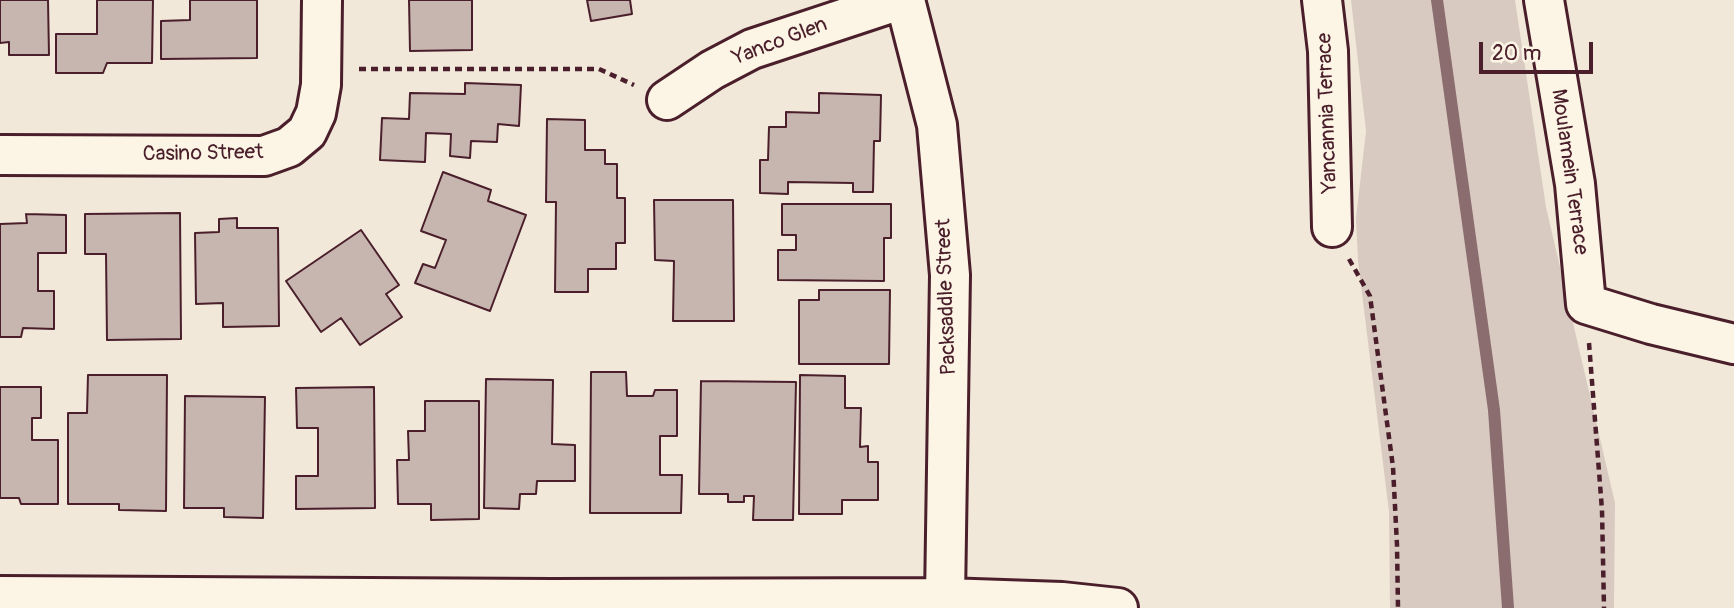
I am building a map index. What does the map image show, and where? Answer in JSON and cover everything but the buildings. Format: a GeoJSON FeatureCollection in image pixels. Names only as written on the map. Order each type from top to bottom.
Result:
{"type":"FeatureCollection","features":[{"type":"Feature","properties":{"kind":"street","name":"Casino Street"},"geometry":{"type":"LineString","coordinates":[[0,155],[264,156],[289,147],[307,132],[316,113],[322,70],[322,0]]}},
{"type":"Feature","properties":{"kind":"street","name":"Yanco Glen"},"geometry":{"type":"LineString","coordinates":[[667,100],[712,70],[752,49],[903,0]]}},
{"type":"Feature","properties":{"kind":"street","name":"Packsaddle Street"},"geometry":{"type":"LineString","coordinates":[[903,0],[937,125],[950,275],[945,598]]}},
{"type":"Feature","properties":{"kind":"street","name":"Yancannia Terrace"},"geometry":{"type":"LineString","coordinates":[[1322,0],[1328,51],[1332,227]]}},
{"type":"Feature","properties":{"kind":"street","name":"Moulamein Terrace"},"geometry":{"type":"LineString","coordinates":[[1544,0],[1575,184],[1586,304]]}},
{"type":"Feature","properties":{"kind":"street"},"geometry":{"type":"LineString","coordinates":[[1586,304],[1651,324],[1734,344]]}},
{"type":"Feature","properties":{"kind":"street"},"geometry":{"type":"LineString","coordinates":[[0,596],[552,604],[945,598],[1062,602],[1118,608]]}},
{"type":"Feature","properties":{"kind":"path"},"geometry":{"type":"LineString","coordinates":[[322,70],[599,69],[667,100]]}},
{"type":"Feature","properties":{"kind":"path"},"geometry":{"type":"LineString","coordinates":[[1332,227],[1370,296],[1393,467],[1398,545],[1398,608]]}},
{"type":"Feature","properties":{"kind":"path"},"geometry":{"type":"LineString","coordinates":[[1586,304],[1602,510],[1605,608]]}},
{"type":"Feature","properties":{"kind":"shaded area"},"geometry":{"type":"Polygon","coordinates":[[[1351,0],[1515,0],[1546,207],[1615,503],[1614,608],[1390,608],[1389,512],[1358,261],[1356,218],[1366,131],[1351,0]]]}},
{"type":"Feature","properties":{"kind":"waterway"},"geometry":{"type":"LineString","coordinates":[[1437,0],[1494,410],[1508,608]]}}]}
